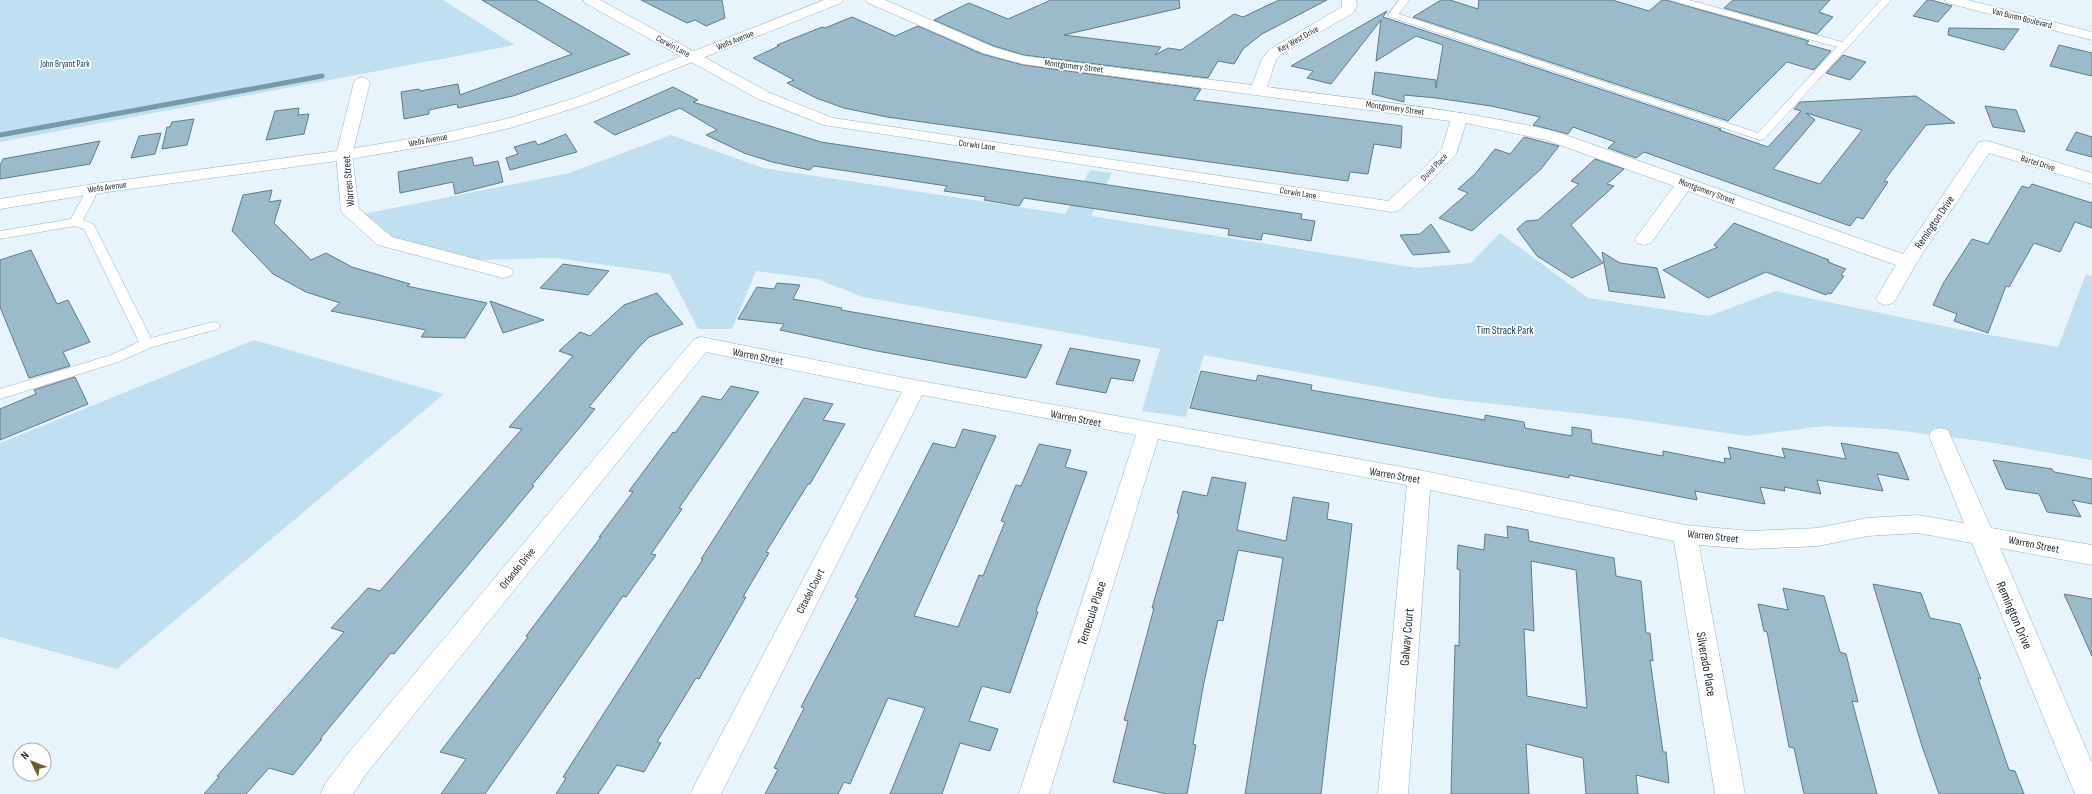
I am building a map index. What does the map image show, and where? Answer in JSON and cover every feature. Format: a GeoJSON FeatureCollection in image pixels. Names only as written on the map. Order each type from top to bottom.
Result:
{"type":"FeatureCollection","features":[{"type":"Feature","properties":{"kind":"street","name":"Corwin Lane"},"geometry":{"type":"LineString","coordinates":[[590,0],[764,96],[830,122],[1392,207]]}},
{"type":"Feature","properties":{"kind":"street","name":"Wells Avenue"},"geometry":{"type":"LineString","coordinates":[[0,204],[93,189],[344,155],[439,139],[510,123],[581,101],[836,0]]}},
{"type":"Feature","properties":{"kind":"street","name":"Montgomery Street"},"geometry":{"type":"LineString","coordinates":[[873,0],[988,50],[1023,60],[1459,117],[1500,124],[1551,136],[1907,262]]}},
{"type":"Feature","properties":{"kind":"street","name":"Key West Drive"},"geometry":{"type":"LineString","coordinates":[[1258,90],[1269,59],[1275,52],[1348,10],[1350,6],[1349,0]]}},
{"type":"Feature","properties":{"kind":"street","name":"Van Buren Boulevard"},"geometry":{"type":"LineString","coordinates":[[1952,0],[2092,36]]}},
{"type":"Feature","properties":{"kind":"street","name":"Van Buren Boulevard"},"geometry":{"type":"LineString","coordinates":[[1995,0],[2092,24]]}},
{"type":"Feature","properties":{"kind":"street"},"geometry":{"type":"LineString","coordinates":[[2070,30],[2073,27],[2092,29]]}},
{"type":"Feature","properties":{"kind":"street","name":"Warren Street"},"geometry":{"type":"LineString","coordinates":[[362,82],[344,155],[350,211],[385,241],[503,272]]}},
{"type":"Feature","properties":{"kind":"street","name":"Duval Place"},"geometry":{"type":"LineString","coordinates":[[1392,207],[1424,178],[1450,150],[1459,117]]}},
{"type":"Feature","properties":{"kind":"street","name":"Bartel Drive"},"geometry":{"type":"LineString","coordinates":[[1985,146],[2092,179]]}},
{"type":"Feature","properties":{"kind":"street","name":"Remington Drive"},"geometry":{"type":"LineString","coordinates":[[1886,299],[1907,262],[1985,146]]}},
{"type":"Feature","properties":{"kind":"street"},"geometry":{"type":"LineString","coordinates":[[1644,240],[1685,183]]}},
{"type":"Feature","properties":{"kind":"street","name":"Warren Street"},"geometry":{"type":"LineString","coordinates":[[701,344],[915,387],[1149,431],[1419,479],[1685,534],[1750,540],[1818,537],[1867,527],[1918,524],[1981,534],[2092,555]]}},
{"type":"Feature","properties":{"kind":"street","name":"Orlando Drive"},"geometry":{"type":"LineString","coordinates":[[336,794],[356,765],[701,344]]}},
{"type":"Feature","properties":{"kind":"street","name":"Citadel Court"},"geometry":{"type":"LineString","coordinates":[[705,794],[915,387]]}},
{"type":"Feature","properties":{"kind":"street","name":"Temecula Place"},"geometry":{"type":"LineString","coordinates":[[1034,794],[1149,431]]}},
{"type":"Feature","properties":{"kind":"street","name":"Remington Drive"},"geometry":{"type":"LineString","coordinates":[[1940,436],[2090,794]]}},
{"type":"Feature","properties":{"kind":"street","name":"Galway Court"},"geometry":{"type":"LineString","coordinates":[[1393,794],[1419,479]]}},
{"type":"Feature","properties":{"kind":"street","name":"Silverado Place"},"geometry":{"type":"LineString","coordinates":[[1685,534],[1730,794]]}},
{"type":"Feature","properties":{"kind":"lane"},"geometry":{"type":"LineString","coordinates":[[1404,0],[1399,9],[1393,15],[1760,137],[1886,0]]}},
{"type":"Feature","properties":{"kind":"lane"},"geometry":{"type":"LineString","coordinates":[[1679,0],[1844,46]]}},
{"type":"Feature","properties":{"kind":"lane"},"geometry":{"type":"LineString","coordinates":[[76,222],[93,189]]}},
{"type":"Feature","properties":{"kind":"lane"},"geometry":{"type":"LineString","coordinates":[[0,234],[76,222],[89,227],[147,344]]}},
{"type":"Feature","properties":{"kind":"lane"},"geometry":{"type":"LineString","coordinates":[[0,394],[116,358],[147,344],[213,326]]}},
{"type":"Feature","properties":{"kind":"green space","name":"John Bryant Park"},"geometry":{"type":"Polygon","coordinates":[[[0,0],[443,0],[515,45],[0,142],[0,0]]]}},
{"type":"Feature","properties":{"kind":"green space","name":"Tim Strack Park"},"geometry":{"type":"Polygon","coordinates":[[[671,135],[763,168],[1065,214],[1090,170],[1112,173],[1091,216],[1417,268],[1471,263],[1500,233],[1588,298],[1709,316],[1776,291],[1962,330],[2058,347],[2086,274],[2092,276],[2092,460],[1981,441],[1887,429],[1824,426],[1747,436],[1629,419],[1440,398],[1204,355],[1186,417],[1142,411],[1160,349],[863,297],[817,279],[756,271],[732,329],[698,329],[670,274],[555,258],[481,260],[398,243],[353,216],[569,173],[671,135]]]}},
{"type":"Feature","properties":{"kind":"green space"},"geometry":{"type":"Polygon","coordinates":[[[254,340],[444,394],[117,669],[0,637],[0,443],[254,340]]]}},
{"type":"Feature","properties":{"kind":"building"},"geometry":{"type":"Polygon","coordinates":[[[482,0],[536,0],[630,54],[513,96],[458,108],[457,104],[429,110],[429,114],[404,119],[401,92],[419,89],[420,91],[458,84],[460,95],[572,54],[482,0]]]}},
{"type":"Feature","properties":{"kind":"building"},"geometry":{"type":"Polygon","coordinates":[[[641,0],[722,0],[725,18],[706,26],[695,20],[687,23],[641,0]]]}},
{"type":"Feature","properties":{"kind":"building"},"geometry":{"type":"Polygon","coordinates":[[[1051,0],[1179,0],[1180,8],[1064,35],[1161,47],[1155,55],[1168,48],[1181,50],[1234,14],[1243,17],[1279,0],[1327,0],[1262,34],[1243,49],[1234,64],[1218,61],[1208,78],[1024,55],[994,46],[934,20],[969,3],[1008,19],[1051,0]]]}},
{"type":"Feature","properties":{"kind":"building"},"geometry":{"type":"Polygon","coordinates":[[[1441,0],[1450,0],[1478,9],[1479,0],[1612,0],[1649,11],[1662,0],[1666,0],[1809,41],[1806,44],[1831,51],[1814,70],[1787,62],[1728,121],[1413,17],[1441,0]]]}},
{"type":"Feature","properties":{"kind":"building"},"geometry":{"type":"Polygon","coordinates":[[[1733,0],[1830,0],[1819,12],[1833,17],[1817,34],[1724,8],[1733,0]]]}},
{"type":"Feature","properties":{"kind":"building"},"geometry":{"type":"Polygon","coordinates":[[[1927,0],[1952,6],[1938,22],[1913,16],[1927,0]]]}},
{"type":"Feature","properties":{"kind":"building"},"geometry":{"type":"Polygon","coordinates":[[[1387,11],[1383,17],[1721,129],[1719,130],[1768,147],[1801,111],[1794,109],[1800,102],[1916,96],[1955,123],[1926,125],[1884,181],[1888,182],[1863,219],[1857,217],[1850,226],[1644,152],[1636,158],[1608,148],[1615,142],[1573,127],[1568,134],[1533,125],[1540,117],[1491,106],[1436,98],[1404,95],[1404,102],[1372,94],[1375,72],[1436,80],[1436,88],[1443,45],[1416,36],[1376,61],[1381,20],[1331,84],[1307,78],[1313,71],[1291,66],[1387,11]],[[1806,113],[1815,120],[1773,169],[1820,184],[1862,130],[1806,113]]]}},
{"type":"Feature","properties":{"kind":"building"},"geometry":{"type":"Polygon","coordinates":[[[852,17],[895,36],[918,26],[982,54],[1023,65],[1201,89],[1194,100],[1402,126],[1401,148],[1374,144],[1368,174],[1350,172],[1348,181],[1152,154],[887,117],[844,108],[816,98],[787,83],[794,80],[753,58],[779,46],[777,45],[852,17]]]}},
{"type":"Feature","properties":{"kind":"building"},"geometry":{"type":"Polygon","coordinates":[[[1949,28],[2019,29],[2004,50],[1948,35],[1949,28]]]}},
{"type":"Feature","properties":{"kind":"building"},"geometry":{"type":"Polygon","coordinates":[[[2059,45],[2092,53],[2092,76],[2050,66],[2059,45]]]}},
{"type":"Feature","properties":{"kind":"building"},"geometry":{"type":"Polygon","coordinates":[[[1843,55],[1866,62],[1850,80],[1826,73],[1843,55]]]}},
{"type":"Feature","properties":{"kind":"building"},"geometry":{"type":"Polygon","coordinates":[[[673,87],[698,100],[693,102],[821,142],[1302,214],[1301,219],[1315,221],[1311,241],[1263,233],[1261,240],[1228,235],[1229,229],[1024,198],[1019,206],[984,200],[986,197],[944,191],[947,186],[814,166],[810,170],[772,162],[744,153],[706,135],[717,130],[680,108],[615,135],[594,122],[673,87]]]}},
{"type":"Feature","properties":{"kind":"building"},"geometry":{"type":"Polygon","coordinates":[[[1985,106],[2016,110],[2025,132],[1993,127],[1985,106]]]}},
{"type":"Feature","properties":{"kind":"building"},"geometry":{"type":"Polygon","coordinates":[[[299,108],[298,115],[309,114],[304,134],[266,140],[275,111],[299,108]]]}},
{"type":"Feature","properties":{"kind":"building"},"geometry":{"type":"Polygon","coordinates":[[[194,119],[187,145],[162,149],[167,127],[170,127],[172,122],[194,119]]]}},
{"type":"Feature","properties":{"kind":"building"},"geometry":{"type":"Polygon","coordinates":[[[2076,132],[2092,137],[2092,157],[2066,150],[2076,132]]]}},
{"type":"Feature","properties":{"kind":"building"},"geometry":{"type":"Polygon","coordinates":[[[161,133],[155,154],[131,158],[139,136],[161,133]]]}},
{"type":"Feature","properties":{"kind":"building"},"geometry":{"type":"Polygon","coordinates":[[[566,134],[577,152],[510,170],[506,158],[518,154],[514,147],[535,141],[538,145],[566,134]]]}},
{"type":"Feature","properties":{"kind":"building"},"geometry":{"type":"Polygon","coordinates":[[[1524,137],[1559,146],[1541,169],[1472,231],[1439,218],[1468,193],[1458,189],[1475,174],[1495,149],[1510,154],[1524,137]]]}},
{"type":"Feature","properties":{"kind":"building"},"geometry":{"type":"Polygon","coordinates":[[[100,141],[90,164],[0,179],[0,165],[3,159],[100,141]]]}},
{"type":"Feature","properties":{"kind":"building"},"geometry":{"type":"Polygon","coordinates":[[[472,157],[474,166],[498,161],[503,182],[455,194],[453,182],[400,193],[398,172],[472,157]]]}},
{"type":"Feature","properties":{"kind":"building"},"geometry":{"type":"Polygon","coordinates":[[[1595,159],[1624,169],[1607,184],[1614,186],[1571,225],[1603,263],[1572,278],[1537,256],[1517,229],[1526,221],[1538,220],[1579,184],[1571,181],[1595,159]]]}},
{"type":"Feature","properties":{"kind":"building"},"geometry":{"type":"Polygon","coordinates":[[[2032,184],[2092,203],[2092,228],[2075,222],[2060,252],[2034,243],[2009,287],[2006,286],[1988,333],[1954,321],[1957,314],[1933,305],[1944,282],[1972,239],[1988,244],[2022,186],[2029,188],[2032,184]]]}},
{"type":"Feature","properties":{"kind":"building"},"geometry":{"type":"Polygon","coordinates":[[[272,190],[269,202],[281,200],[274,223],[311,260],[326,253],[352,267],[410,284],[407,286],[487,303],[465,338],[421,337],[426,330],[331,311],[340,303],[306,292],[273,274],[232,231],[243,195],[272,190]]]}},
{"type":"Feature","properties":{"kind":"building"},"geometry":{"type":"Polygon","coordinates":[[[1734,223],[1829,260],[1828,262],[1846,269],[1841,275],[1844,276],[1831,294],[1828,293],[1826,295],[1766,272],[1708,298],[1663,270],[1718,247],[1714,245],[1734,223]]]}},
{"type":"Feature","properties":{"kind":"building"},"geometry":{"type":"Polygon","coordinates":[[[1431,224],[1450,252],[1413,255],[1400,235],[1420,234],[1431,224]]]}},
{"type":"Feature","properties":{"kind":"building"},"geometry":{"type":"Polygon","coordinates":[[[31,250],[57,304],[68,300],[90,342],[63,352],[70,366],[29,378],[0,307],[0,260],[31,250]]]}},
{"type":"Feature","properties":{"kind":"building"},"geometry":{"type":"Polygon","coordinates":[[[1602,252],[1620,263],[1657,268],[1665,298],[1609,291],[1602,252]]]}},
{"type":"Feature","properties":{"kind":"building"},"geometry":{"type":"Polygon","coordinates":[[[563,264],[609,271],[588,295],[540,288],[563,264]]]}},
{"type":"Feature","properties":{"kind":"building"},"geometry":{"type":"Polygon","coordinates":[[[777,283],[800,285],[793,299],[842,308],[841,310],[1042,345],[1026,378],[877,351],[780,330],[784,324],[738,319],[757,287],[774,289],[777,283]]]}},
{"type":"Feature","properties":{"kind":"building"},"geometry":{"type":"Polygon","coordinates":[[[657,293],[683,324],[649,337],[638,348],[589,407],[595,409],[532,485],[534,486],[394,654],[391,653],[320,739],[322,739],[293,775],[269,768],[246,794],[204,794],[219,777],[217,776],[344,632],[331,628],[368,588],[380,591],[522,429],[509,427],[573,356],[559,351],[580,332],[590,336],[624,305],[657,293]]]}},
{"type":"Feature","properties":{"kind":"building"},"geometry":{"type":"Polygon","coordinates":[[[490,301],[544,320],[503,333],[490,301]]]}},
{"type":"Feature","properties":{"kind":"building"},"geometry":{"type":"Polygon","coordinates":[[[1070,348],[1140,360],[1133,381],[1111,378],[1106,393],[1056,384],[1070,348]]]}},
{"type":"Feature","properties":{"kind":"building"},"geometry":{"type":"Polygon","coordinates":[[[1201,371],[1256,381],[1258,375],[1312,385],[1311,390],[1485,420],[1485,415],[1524,422],[1525,428],[1572,436],[1572,427],[1591,430],[1592,443],[1663,456],[1663,451],[1725,463],[1724,458],[1731,459],[1728,447],[1785,458],[1782,448],[1846,459],[1841,443],[1898,453],[1909,480],[1877,474],[1883,491],[1817,480],[1821,494],[1784,487],[1785,491],[1760,487],[1765,504],[1695,491],[1697,500],[1569,475],[1569,478],[1190,408],[1201,371]]]}},
{"type":"Feature","properties":{"kind":"building"},"geometry":{"type":"Polygon","coordinates":[[[75,377],[88,404],[0,440],[0,409],[36,394],[34,390],[75,377]]]}},
{"type":"Feature","properties":{"kind":"building"},"geometry":{"type":"Polygon","coordinates":[[[731,386],[759,392],[679,508],[682,509],[651,554],[656,555],[626,597],[623,596],[485,794],[441,794],[466,759],[440,752],[528,637],[526,636],[601,537],[599,537],[633,492],[629,491],[673,432],[675,433],[702,396],[721,400],[731,386]]]}},
{"type":"Feature","properties":{"kind":"building"},"geometry":{"type":"Polygon","coordinates":[[[804,398],[833,404],[823,420],[845,424],[810,484],[808,484],[766,552],[769,553],[743,597],[746,597],[699,679],[696,678],[657,742],[661,743],[644,772],[617,765],[598,794],[556,794],[566,778],[563,777],[804,398]]]}},
{"type":"Feature","properties":{"kind":"building"},"geometry":{"type":"Polygon","coordinates":[[[963,429],[996,436],[914,616],[958,627],[979,575],[983,576],[1005,522],[1001,521],[1016,485],[1021,486],[1039,444],[1071,450],[1065,467],[1087,472],[1036,611],[1038,612],[1010,693],[982,686],[969,721],[998,729],[990,751],[960,743],[942,794],[890,794],[925,708],[888,698],[850,784],[844,782],[838,794],[765,794],[778,769],[774,768],[804,708],[801,707],[858,598],[855,597],[933,443],[955,448],[963,429]]]}},
{"type":"Feature","properties":{"kind":"building"},"geometry":{"type":"Polygon","coordinates":[[[1993,460],[2052,469],[2054,472],[2092,479],[2092,504],[2072,500],[2081,517],[2047,512],[2039,494],[2006,489],[1993,460]]]}},
{"type":"Feature","properties":{"kind":"building"},"geometry":{"type":"Polygon","coordinates":[[[1212,477],[1246,483],[1237,530],[1286,541],[1293,497],[1329,503],[1327,519],[1352,524],[1321,794],[1245,794],[1283,558],[1238,550],[1223,621],[1218,620],[1204,682],[1193,744],[1196,745],[1187,794],[1167,794],[1113,782],[1128,721],[1124,720],[1154,608],[1152,608],[1179,514],[1177,513],[1183,491],[1207,496],[1212,477]]]}},
{"type":"Feature","properties":{"kind":"building"},"geometry":{"type":"Polygon","coordinates":[[[1507,526],[1528,530],[1529,541],[1614,558],[1616,576],[1641,581],[1646,633],[1650,633],[1653,661],[1650,660],[1663,752],[1666,752],[1669,783],[1636,775],[1638,794],[1586,794],[1583,758],[1526,744],[1529,794],[1451,794],[1455,645],[1459,646],[1460,570],[1457,569],[1458,545],[1484,550],[1485,534],[1508,538],[1507,526]],[[1531,561],[1534,631],[1524,629],[1527,696],[1587,708],[1576,570],[1531,561]]]}},
{"type":"Feature","properties":{"kind":"building"},"geometry":{"type":"Polygon","coordinates":[[[1873,584],[1921,593],[1930,618],[1960,624],[1981,679],[1978,678],[2009,770],[2015,771],[2024,794],[1939,794],[1922,746],[1873,584]]]}},
{"type":"Feature","properties":{"kind":"building"},"geometry":{"type":"Polygon","coordinates":[[[1783,588],[1824,596],[1840,652],[1846,654],[1858,702],[1852,701],[1877,794],[1804,794],[1794,748],[1789,747],[1767,632],[1764,631],[1758,604],[1788,610],[1783,588]]]}},
{"type":"Feature","properties":{"kind":"building"},"geometry":{"type":"Polygon","coordinates":[[[2064,594],[2092,599],[2092,656],[2075,618],[2064,594]]]}},
{"type":"Feature","properties":{"kind":"waterway"},"geometry":{"type":"LineString","coordinates":[[0,135],[322,76]]}}]}
